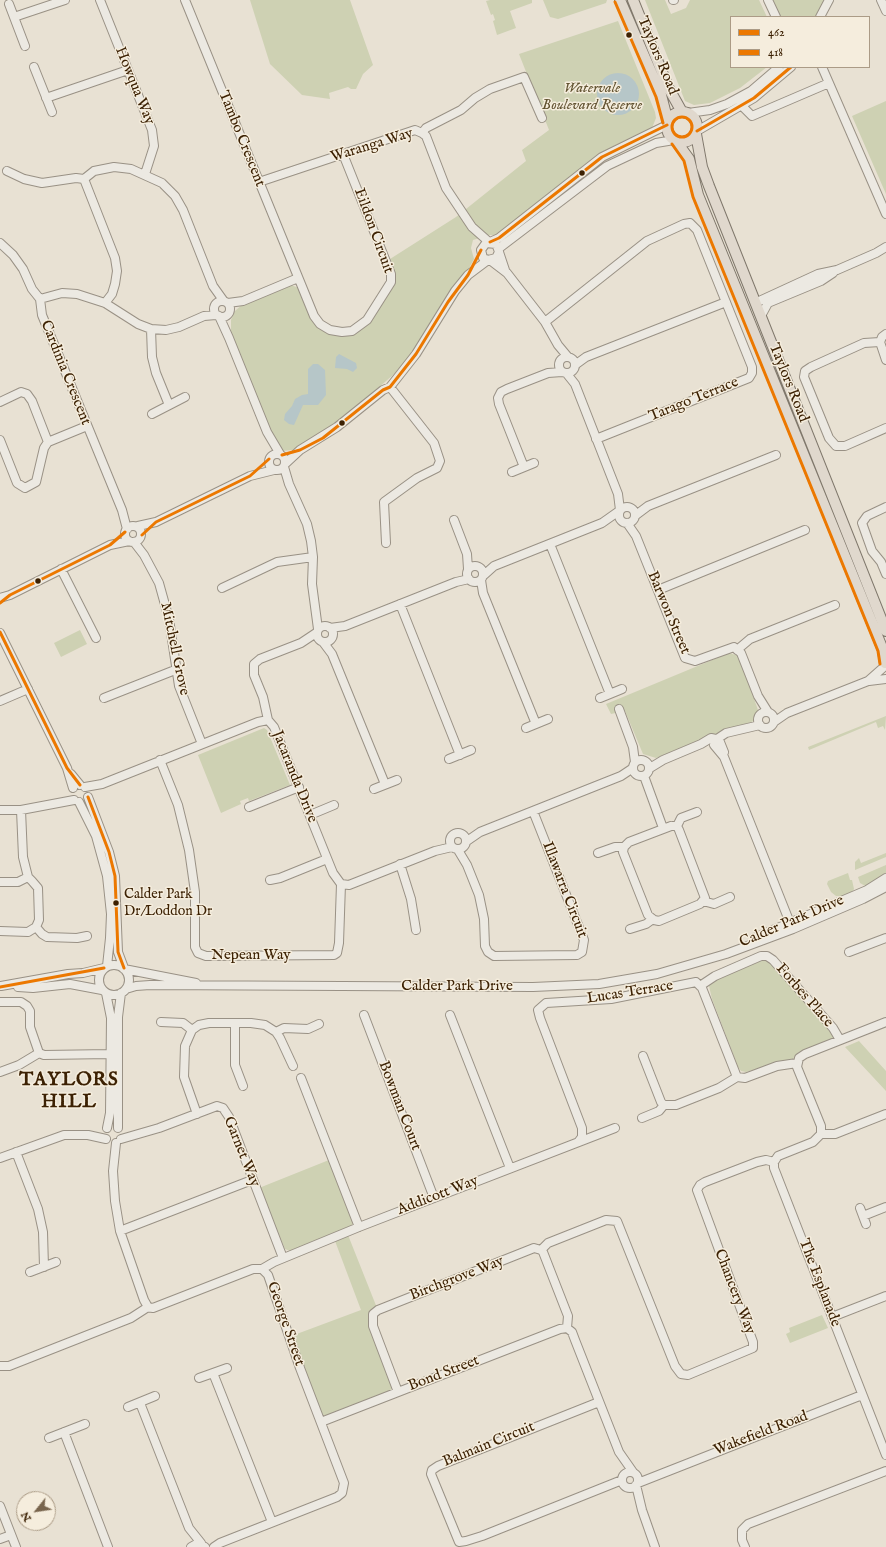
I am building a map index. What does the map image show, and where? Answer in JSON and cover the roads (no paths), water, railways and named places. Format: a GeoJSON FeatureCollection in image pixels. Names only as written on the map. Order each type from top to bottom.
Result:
{"type":"FeatureCollection","features":[{"type":"Feature","properties":{"kind":"main road","name":"Taylors Road"},"geometry":{"type":"LineString","coordinates":[[633,0],[668,87],[685,113]]}},
{"type":"Feature","properties":{"kind":"main road","name":"Taylors Road"},"geometry":{"type":"LineString","coordinates":[[621,1],[660,95],[667,124]]}},
{"type":"Feature","properties":{"kind":"main road"},"geometry":{"type":"LineString","coordinates":[[685,113],[694,118],[696,132],[693,138],[685,142],[675,141],[668,132],[667,124],[673,115],[685,113]]}},
{"type":"Feature","properties":{"kind":"main road","name":"Taylors Road"},"geometry":{"type":"LineString","coordinates":[[696,132],[705,176],[886,631]]}},
{"type":"Feature","properties":{"kind":"main road","name":"Taylors Road"},"geometry":{"type":"LineString","coordinates":[[675,141],[689,159],[698,194],[881,645],[886,666]]}},
{"type":"Feature","properties":{"kind":"main road"},"geometry":{"type":"LineString","coordinates":[[752,330],[750,312],[755,302]]}},
{"type":"Feature","properties":{"kind":"street"},"geometry":{"type":"LineString","coordinates":[[14,17],[65,0]]}},
{"type":"Feature","properties":{"kind":"street","name":"Howqua Way"},"geometry":{"type":"LineString","coordinates":[[100,0],[152,130],[154,146],[153,156],[145,174]]}},
{"type":"Feature","properties":{"kind":"street","name":"Tambo Crescent"},"geometry":{"type":"LineString","coordinates":[[184,0],[298,278]]}},
{"type":"Feature","properties":{"kind":"street"},"geometry":{"type":"LineString","coordinates":[[768,0],[776,16]]}},
{"type":"Feature","properties":{"kind":"street"},"geometry":{"type":"LineString","coordinates":[[821,16],[829,0]]}},
{"type":"Feature","properties":{"kind":"street"},"geometry":{"type":"LineString","coordinates":[[881,0],[886,11]]}},
{"type":"Feature","properties":{"kind":"street"},"geometry":{"type":"LineString","coordinates":[[9,4],[25,46]]}},
{"type":"Feature","properties":{"kind":"street"},"geometry":{"type":"LineString","coordinates":[[34,67],[52,112]]}},
{"type":"Feature","properties":{"kind":"street"},"geometry":{"type":"LineString","coordinates":[[685,113],[716,109],[727,104],[751,91],[778,68]]}},
{"type":"Feature","properties":{"kind":"street"},"geometry":{"type":"LineString","coordinates":[[696,132],[742,106],[774,83],[789,68]]}},
{"type":"Feature","properties":{"kind":"street"},"geometry":{"type":"LineString","coordinates":[[822,68],[886,214]]}},
{"type":"Feature","properties":{"kind":"street"},"geometry":{"type":"LineString","coordinates":[[46,98],[128,70]]}},
{"type":"Feature","properties":{"kind":"street","name":"Waranga Way"},"geometry":{"type":"LineString","coordinates":[[259,182],[414,130],[422,133],[426,128],[460,110],[475,98],[490,89],[524,77],[542,118]]}},
{"type":"Feature","properties":{"kind":"street"},"geometry":{"type":"LineString","coordinates":[[742,106],[752,116],[829,83]]}},
{"type":"Feature","properties":{"kind":"street"},"geometry":{"type":"LineString","coordinates":[[0,598],[10,595],[110,545],[131,528],[156,522],[250,476],[281,463],[300,450],[323,438],[383,390],[390,387],[416,354],[451,296],[468,275],[484,244],[499,238],[602,158],[667,124]]}},
{"type":"Feature","properties":{"kind":"street"},"geometry":{"type":"LineString","coordinates":[[422,133],[426,136],[446,188],[472,227],[483,258],[489,260],[507,273],[545,322],[558,345],[627,515]]}},
{"type":"Feature","properties":{"kind":"street"},"geometry":{"type":"LineString","coordinates":[[468,275],[489,260],[496,258],[499,250],[607,166],[656,144],[675,141]]}},
{"type":"Feature","properties":{"kind":"street","name":"Eildon Circuit"},"geometry":{"type":"LineString","coordinates":[[298,278],[314,316],[320,324],[330,330],[342,332],[359,328],[367,320],[391,282],[391,274],[343,154]]}},
{"type":"Feature","properties":{"kind":"street"},"geometry":{"type":"LineString","coordinates":[[7,171],[24,179],[42,183],[76,178],[84,179],[94,171],[114,167],[131,169],[162,182],[179,203],[214,286],[222,309],[229,338],[281,463],[288,484],[307,524],[313,557],[312,584],[316,612],[385,784]]}},
{"type":"Feature","properties":{"kind":"street"},"geometry":{"type":"LineString","coordinates":[[84,179],[115,258],[117,270],[115,284],[112,294],[105,303]]}},
{"type":"Feature","properties":{"kind":"street","name":"Tarago Terrace"},"geometry":{"type":"LineString","coordinates":[[545,322],[647,241],[684,224],[690,223],[697,230],[752,367],[752,373],[749,378],[596,439]]}},
{"type":"Feature","properties":{"kind":"street"},"geometry":{"type":"LineString","coordinates":[[472,227],[490,242],[496,244],[507,273]]}},
{"type":"Feature","properties":{"kind":"street","name":"Cardinia Crescent"},"geometry":{"type":"LineString","coordinates":[[0,243],[13,255],[23,269],[32,289],[40,299],[42,315],[122,510],[131,528]]}},
{"type":"Feature","properties":{"kind":"street"},"geometry":{"type":"LineString","coordinates":[[761,316],[768,303],[821,281],[837,270],[876,253],[886,246]]}},
{"type":"Feature","properties":{"kind":"street"},"geometry":{"type":"LineString","coordinates":[[876,253],[886,251]]}},
{"type":"Feature","properties":{"kind":"street"},"geometry":{"type":"LineString","coordinates":[[755,302],[818,274],[837,270]]}},
{"type":"Feature","properties":{"kind":"street"},"geometry":{"type":"LineString","coordinates":[[40,299],[62,293],[77,294],[105,303],[138,324],[151,329],[166,330],[179,327],[298,278]]}},
{"type":"Feature","properties":{"kind":"street"},"geometry":{"type":"LineString","coordinates":[[524,467],[499,404],[498,398],[504,390],[726,302]]}},
{"type":"Feature","properties":{"kind":"street"},"geometry":{"type":"LineString","coordinates":[[151,329],[152,357],[156,373],[169,405]]}},
{"type":"Feature","properties":{"kind":"street"},"geometry":{"type":"LineString","coordinates":[[886,334],[880,342],[886,360]]}},
{"type":"Feature","properties":{"kind":"street"},"geometry":{"type":"LineString","coordinates":[[880,342],[864,343],[815,364],[805,371],[805,382],[833,444],[839,447],[845,446],[886,428]]}},
{"type":"Feature","properties":{"kind":"street"},"geometry":{"type":"LineString","coordinates":[[386,543],[384,502],[417,478],[437,468],[440,461],[434,443],[390,387]]}},
{"type":"Feature","properties":{"kind":"street"},"geometry":{"type":"LineString","coordinates":[[0,402],[21,392],[27,394],[32,401],[48,442]]}},
{"type":"Feature","properties":{"kind":"street"},"geometry":{"type":"LineString","coordinates":[[152,414],[185,397]]}},
{"type":"Feature","properties":{"kind":"street"},"geometry":{"type":"LineString","coordinates":[[0,440],[17,483],[25,488],[36,482],[44,448],[48,442],[87,426]]}},
{"type":"Feature","properties":{"kind":"street"},"geometry":{"type":"LineString","coordinates":[[267,432],[270,458],[269,464],[281,463]]}},
{"type":"Feature","properties":{"kind":"street"},"geometry":{"type":"LineString","coordinates":[[268,720],[263,697],[254,675],[254,664],[260,659],[776,455]]}},
{"type":"Feature","properties":{"kind":"street"},"geometry":{"type":"LineString","coordinates":[[270,458],[281,463]]}},
{"type":"Feature","properties":{"kind":"street"},"geometry":{"type":"LineString","coordinates":[[250,476],[270,458]]}},
{"type":"Feature","properties":{"kind":"street"},"geometry":{"type":"LineString","coordinates":[[512,472],[534,463]]}},
{"type":"Feature","properties":{"kind":"street"},"geometry":{"type":"LineString","coordinates":[[886,507],[867,516],[862,523],[872,551],[881,562],[886,574]]}},
{"type":"Feature","properties":{"kind":"street","name":"Barwon Street"},"geometry":{"type":"LineString","coordinates":[[627,515],[681,649],[688,660],[695,661],[734,647],[737,650]]}},
{"type":"Feature","properties":{"kind":"street"},"geometry":{"type":"LineString","coordinates":[[454,520],[536,724]]}},
{"type":"Feature","properties":{"kind":"street"},"geometry":{"type":"LineString","coordinates":[[110,545],[136,539],[156,522]]}},
{"type":"Feature","properties":{"kind":"street"},"geometry":{"type":"LineString","coordinates":[[131,528],[141,530],[136,539]]}},
{"type":"Feature","properties":{"kind":"street"},"geometry":{"type":"LineString","coordinates":[[131,528],[126,537],[136,539]]}},
{"type":"Feature","properties":{"kind":"street"},"geometry":{"type":"LineString","coordinates":[[658,590],[805,530]]}},
{"type":"Feature","properties":{"kind":"street","name":"Mitchell Grove"},"geometry":{"type":"LineString","coordinates":[[136,539],[159,583],[169,619],[175,670],[179,686],[202,744]]}},
{"type":"Feature","properties":{"kind":"street"},"geometry":{"type":"LineString","coordinates":[[550,544],[610,694]]}},
{"type":"Feature","properties":{"kind":"street"},"geometry":{"type":"LineString","coordinates":[[222,588],[277,562],[313,557]]}},
{"type":"Feature","properties":{"kind":"street"},"geometry":{"type":"LineString","coordinates":[[62,569],[96,638]]}},
{"type":"Feature","properties":{"kind":"street"},"geometry":{"type":"LineString","coordinates":[[0,603],[10,595]]}},
{"type":"Feature","properties":{"kind":"street"},"geometry":{"type":"LineString","coordinates":[[400,604],[460,755]]}},
{"type":"Feature","properties":{"kind":"street"},"geometry":{"type":"LineString","coordinates":[[835,605],[750,639],[737,650],[741,653],[769,728],[774,722],[787,713],[868,681],[886,679]]}},
{"type":"Feature","properties":{"kind":"street"},"geometry":{"type":"LineString","coordinates":[[0,633],[109,852],[115,876],[118,916],[118,952],[129,981],[124,991],[118,1017],[113,1135],[115,1201],[120,1231],[144,1300],[148,1307]]}},
{"type":"Feature","properties":{"kind":"street"},"geometry":{"type":"LineString","coordinates":[[868,681],[886,666]]}},
{"type":"Feature","properties":{"kind":"street"},"geometry":{"type":"LineString","coordinates":[[104,698],[175,670]]}},
{"type":"Feature","properties":{"kind":"street"},"geometry":{"type":"LineString","coordinates":[[0,701],[28,689]]}},
{"type":"Feature","properties":{"kind":"street"},"geometry":{"type":"LineString","coordinates":[[600,698],[622,689]]}},
{"type":"Feature","properties":{"kind":"street"},"geometry":{"type":"LineString","coordinates":[[619,709],[663,828]]}},
{"type":"Feature","properties":{"kind":"street"},"geometry":{"type":"LineString","coordinates":[[341,884],[349,885],[400,864],[459,844],[480,832],[641,767],[701,744],[717,742],[732,732],[745,727],[764,716],[787,713]]}},
{"type":"Feature","properties":{"kind":"street"},"geometry":{"type":"LineString","coordinates":[[764,716],[774,722]]}},
{"type":"Feature","properties":{"kind":"street","name":"Jacaranda Drive"},"geometry":{"type":"LineString","coordinates":[[0,810],[21,810],[58,802],[264,719],[268,720],[274,727],[333,873],[341,884]]}},
{"type":"Feature","properties":{"kind":"street"},"geometry":{"type":"LineString","coordinates":[[526,728],[548,719]]}},
{"type":"Feature","properties":{"kind":"street"},"geometry":{"type":"LineString","coordinates":[[717,742],[792,926]]}},
{"type":"Feature","properties":{"kind":"street"},"geometry":{"type":"LineString","coordinates":[[449,759],[471,750]]}},
{"type":"Feature","properties":{"kind":"street","name":"Nepean Way"},"geometry":{"type":"LineString","coordinates":[[160,760],[178,805],[189,850],[195,892],[196,947],[198,953],[206,956],[334,955],[337,953],[339,943],[341,884]]}},
{"type":"Feature","properties":{"kind":"street"},"geometry":{"type":"LineString","coordinates":[[374,788],[397,780]]}},
{"type":"Feature","properties":{"kind":"street"},"geometry":{"type":"LineString","coordinates":[[249,807],[299,787]]}},
{"type":"Feature","properties":{"kind":"street"},"geometry":{"type":"LineString","coordinates":[[80,793],[96,836],[107,876],[110,920],[106,967],[101,971],[98,981],[104,991],[111,1018],[110,1113],[113,1135]]}},
{"type":"Feature","properties":{"kind":"street"},"geometry":{"type":"LineString","coordinates":[[310,814],[334,804]]}},
{"type":"Feature","properties":{"kind":"street"},"geometry":{"type":"LineString","coordinates":[[0,931],[28,932],[36,927],[39,920],[38,888],[28,877],[23,858],[21,810]]}},
{"type":"Feature","properties":{"kind":"street","name":"Illawarra Circuit"},"geometry":{"type":"LineString","coordinates":[[459,844],[479,895],[484,919],[485,946],[488,952],[494,956],[577,955],[582,952],[584,940],[533,811]]}},
{"type":"Feature","properties":{"kind":"street"},"geometry":{"type":"LineString","coordinates":[[677,826],[663,828],[629,842],[624,847],[623,852],[648,915],[659,921],[700,904],[703,901],[704,893],[677,826],[681,818],[697,812]]}},
{"type":"Feature","properties":{"kind":"street"},"geometry":{"type":"LineString","coordinates":[[598,853],[615,847],[624,847]]}},
{"type":"Feature","properties":{"kind":"street"},"geometry":{"type":"LineString","coordinates":[[270,880],[280,878],[328,859]]}},
{"type":"Feature","properties":{"kind":"street"},"geometry":{"type":"LineString","coordinates":[[400,864],[411,899],[416,930]]}},
{"type":"Feature","properties":{"kind":"street"},"geometry":{"type":"LineString","coordinates":[[0,882],[18,882],[28,877]]}},
{"type":"Feature","properties":{"kind":"street","name":"Calder Park Drive"},"geometry":{"type":"LineString","coordinates":[[862,896],[886,878]]}},
{"type":"Feature","properties":{"kind":"street","name":"Calder Park Drive"},"geometry":{"type":"LineString","coordinates":[[124,991],[150,985],[215,987],[568,987],[628,980],[657,974],[696,962],[792,926],[886,887]]}},
{"type":"Feature","properties":{"kind":"street"},"geometry":{"type":"LineString","coordinates":[[703,901],[714,904],[730,898]]}},
{"type":"Feature","properties":{"kind":"street"},"geometry":{"type":"LineString","coordinates":[[630,929],[646,924],[653,919]]}},
{"type":"Feature","properties":{"kind":"street"},"geometry":{"type":"LineString","coordinates":[[36,927],[47,937],[77,938],[87,936]]}},
{"type":"Feature","properties":{"kind":"street"},"geometry":{"type":"LineString","coordinates":[[849,952],[886,938]]}},
{"type":"Feature","properties":{"kind":"street","name":"Forbes Place"},"geometry":{"type":"LineString","coordinates":[[700,986],[715,976],[761,956],[767,956],[773,960],[833,1028],[840,1040]]}},
{"type":"Feature","properties":{"kind":"street"},"geometry":{"type":"LineString","coordinates":[[1,986],[68,974],[83,973],[116,964],[124,969]]}},
{"type":"Feature","properties":{"kind":"street","name":"Calder Park Drive"},"geometry":{"type":"LineString","coordinates":[[124,969],[215,987]]}},
{"type":"Feature","properties":{"kind":"street","name":"Lucas Terrace"},"geometry":{"type":"LineString","coordinates":[[579,1141],[582,1137],[582,1128],[540,1018],[538,1010],[540,1007],[546,1003],[636,996],[693,982],[700,986]]}},
{"type":"Feature","properties":{"kind":"street"},"geometry":{"type":"LineString","coordinates":[[1,986],[33,988],[70,984],[117,995],[124,991]]}},
{"type":"Feature","properties":{"kind":"street"},"geometry":{"type":"LineString","coordinates":[[700,986],[737,1077]]}},
{"type":"Feature","properties":{"kind":"street"},"geometry":{"type":"LineString","coordinates":[[0,1002],[21,1002],[27,1006],[30,1011],[30,1027],[39,1053]]}},
{"type":"Feature","properties":{"kind":"street","name":"Bowman Court"},"geometry":{"type":"LineString","coordinates":[[364,1015],[434,1198]]}},
{"type":"Feature","properties":{"kind":"street"},"geometry":{"type":"LineString","coordinates":[[450,1015],[510,1168]]}},
{"type":"Feature","properties":{"kind":"street"},"geometry":{"type":"LineString","coordinates":[[161,1022],[182,1023],[192,1030]]}},
{"type":"Feature","properties":{"kind":"street"},"geometry":{"type":"LineString","coordinates":[[664,1105],[676,1105],[719,1088],[737,1077],[746,1078],[777,1066],[797,1062],[803,1055],[886,1022]]}},
{"type":"Feature","properties":{"kind":"street"},"geometry":{"type":"LineString","coordinates":[[197,1114],[184,1077],[185,1046],[192,1030],[199,1025],[209,1023],[265,1025],[276,1032],[293,1066]]}},
{"type":"Feature","properties":{"kind":"street"},"geometry":{"type":"LineString","coordinates":[[235,1023],[235,1065],[243,1086]]}},
{"type":"Feature","properties":{"kind":"street"},"geometry":{"type":"LineString","coordinates":[[276,1032],[284,1028],[308,1029],[319,1024]]}},
{"type":"Feature","properties":{"kind":"street"},"geometry":{"type":"LineString","coordinates":[[39,1053],[44,1055],[59,1053],[110,1054]]}},
{"type":"Feature","properties":{"kind":"street"},"geometry":{"type":"LineString","coordinates":[[0,1072],[20,1065],[39,1053]]}},
{"type":"Feature","properties":{"kind":"street"},"geometry":{"type":"LineString","coordinates":[[643,1056],[661,1102],[664,1105]]}},
{"type":"Feature","properties":{"kind":"street"},"geometry":{"type":"LineString","coordinates":[[797,1062],[820,1126],[821,1134]]}},
{"type":"Feature","properties":{"kind":"street"},"geometry":{"type":"LineString","coordinates":[[301,1078],[359,1227]]}},
{"type":"Feature","properties":{"kind":"street"},"geometry":{"type":"LineString","coordinates":[[642,1118],[659,1111],[664,1105]]}},
{"type":"Feature","properties":{"kind":"street","name":"Garnet Way"},"geometry":{"type":"LineString","coordinates":[[113,1135],[138,1134],[159,1128],[217,1106],[222,1108],[228,1117],[283,1258]]}},
{"type":"Feature","properties":{"kind":"street"},"geometry":{"type":"LineString","coordinates":[[774,1162],[781,1154],[813,1142],[821,1134],[835,1134],[886,1114]]}},
{"type":"Feature","properties":{"kind":"street","name":"Addicott Way"},"geometry":{"type":"LineString","coordinates":[[262,1270],[283,1258],[359,1227],[579,1141],[589,1140],[615,1128]]}},
{"type":"Feature","properties":{"kind":"street"},"geometry":{"type":"LineString","coordinates":[[0,1158],[64,1135],[113,1135]]}},
{"type":"Feature","properties":{"kind":"street"},"geometry":{"type":"LineString","coordinates":[[16,1152],[38,1209],[43,1232],[44,1267]]}},
{"type":"Feature","properties":{"kind":"street","name":"Chancery Way"},"geometry":{"type":"LineString","coordinates":[[541,1250],[548,1243],[606,1220],[617,1221],[675,1366],[680,1374],[688,1375],[753,1348],[753,1342],[697,1190],[705,1182],[757,1162],[766,1160],[774,1162]]}},
{"type":"Feature","properties":{"kind":"street","name":"The Esplanade"},"geometry":{"type":"LineString","coordinates":[[774,1162],[775,1172],[886,1455]]}},
{"type":"Feature","properties":{"kind":"street"},"geometry":{"type":"LineString","coordinates":[[120,1231],[252,1180]]}},
{"type":"Feature","properties":{"kind":"street"},"geometry":{"type":"LineString","coordinates":[[860,1208],[865,1220],[886,1207]]}},
{"type":"Feature","properties":{"kind":"street","name":"Birchgrove Way"},"geometry":{"type":"LineString","coordinates":[[398,1392],[373,1326],[373,1314],[378,1310],[534,1248],[541,1250]]}},
{"type":"Feature","properties":{"kind":"street"},"geometry":{"type":"LineString","coordinates":[[541,1250],[568,1316],[567,1328],[572,1332],[619,1452],[624,1483],[642,1510]]}},
{"type":"Feature","properties":{"kind":"street"},"geometry":{"type":"LineString","coordinates":[[30,1272],[56,1262]]}},
{"type":"Feature","properties":{"kind":"street","name":"George Street"},"geometry":{"type":"LineString","coordinates":[[0,1366],[9,1366],[131,1318],[148,1307],[153,1308],[254,1269],[262,1270],[268,1275],[342,1477],[344,1487],[342,1493],[337,1497],[217,1545],[191,1546]]}},
{"type":"Feature","properties":{"kind":"street"},"geometry":{"type":"LineString","coordinates":[[832,1317],[886,1296]]}},
{"type":"Feature","properties":{"kind":"street","name":"Bond Street"},"geometry":{"type":"LineString","coordinates":[[321,1422],[560,1329],[567,1328]]}},
{"type":"Feature","properties":{"kind":"street"},"geometry":{"type":"LineString","coordinates":[[199,1378],[227,1368]]}},
{"type":"Feature","properties":{"kind":"street"},"geometry":{"type":"LineString","coordinates":[[213,1373],[272,1522]]}},
{"type":"Feature","properties":{"kind":"street","name":"Wakefield Road"},"geometry":{"type":"LineString","coordinates":[[637,1484],[660,1473],[862,1395]]}},
{"type":"Feature","properties":{"kind":"street"},"geometry":{"type":"LineString","coordinates":[[128,1407],[155,1396]]}},
{"type":"Feature","properties":{"kind":"street","name":"Balmain Circuit"},"geometry":{"type":"LineString","coordinates":[[600,1402],[438,1466],[432,1470],[431,1474],[459,1542],[466,1542],[596,1491],[624,1483]]}},
{"type":"Feature","properties":{"kind":"street"},"geometry":{"type":"LineString","coordinates":[[140,1403],[189,1528],[191,1546]]}},
{"type":"Feature","properties":{"kind":"street"},"geometry":{"type":"LineString","coordinates":[[49,1438],[85,1424]]}},
{"type":"Feature","properties":{"kind":"street"},"geometry":{"type":"LineString","coordinates":[[64,1432],[108,1547]]}},
{"type":"Feature","properties":{"kind":"street"},"geometry":{"type":"LineString","coordinates":[[619,1452],[638,1478],[637,1484],[642,1510],[655,1547]]}},
{"type":"Feature","properties":{"kind":"street"},"geometry":{"type":"LineString","coordinates":[[745,1547],[742,1540],[742,1530],[748,1524],[886,1471]]}},
{"type":"Feature","properties":{"kind":"street"},"geometry":{"type":"LineString","coordinates":[[624,1483],[625,1473],[634,1473]]}},
{"type":"Feature","properties":{"kind":"street","name":"Wakefield Road"},"geometry":{"type":"LineString","coordinates":[[634,1473],[660,1473]]}},
{"type":"Feature","properties":{"kind":"street"},"geometry":{"type":"LineString","coordinates":[[624,1483],[632,1488],[637,1484]]}},
{"type":"Feature","properties":{"kind":"street"},"geometry":{"type":"LineString","coordinates":[[0,1506],[16,1547]]}},
{"type":"Feature","properties":{"kind":"street"},"geometry":{"type":"LineString","coordinates":[[189,1528],[203,1545]]}},
{"type":"Feature","properties":{"kind":"street"},"geometry":{"type":"LineString","coordinates":[[0,1539],[11,1535]]}},
{"type":"Feature","properties":{"kind":"place","name":"Calder Park Dr/Loddon Dr"},"geometry":{"type":"Point","coordinates":[116,903]}},
{"type":"Feature","properties":{"kind":"district","name":"TAYLORS HILL"},"geometry":{"type":"Point","coordinates":[69,1092]}},
{"type":"Feature","properties":{"kind":"park label","name":"Watervale Boulevard Reserve"},"geometry":{"type":"Point","coordinates":[592,98]}}]}
